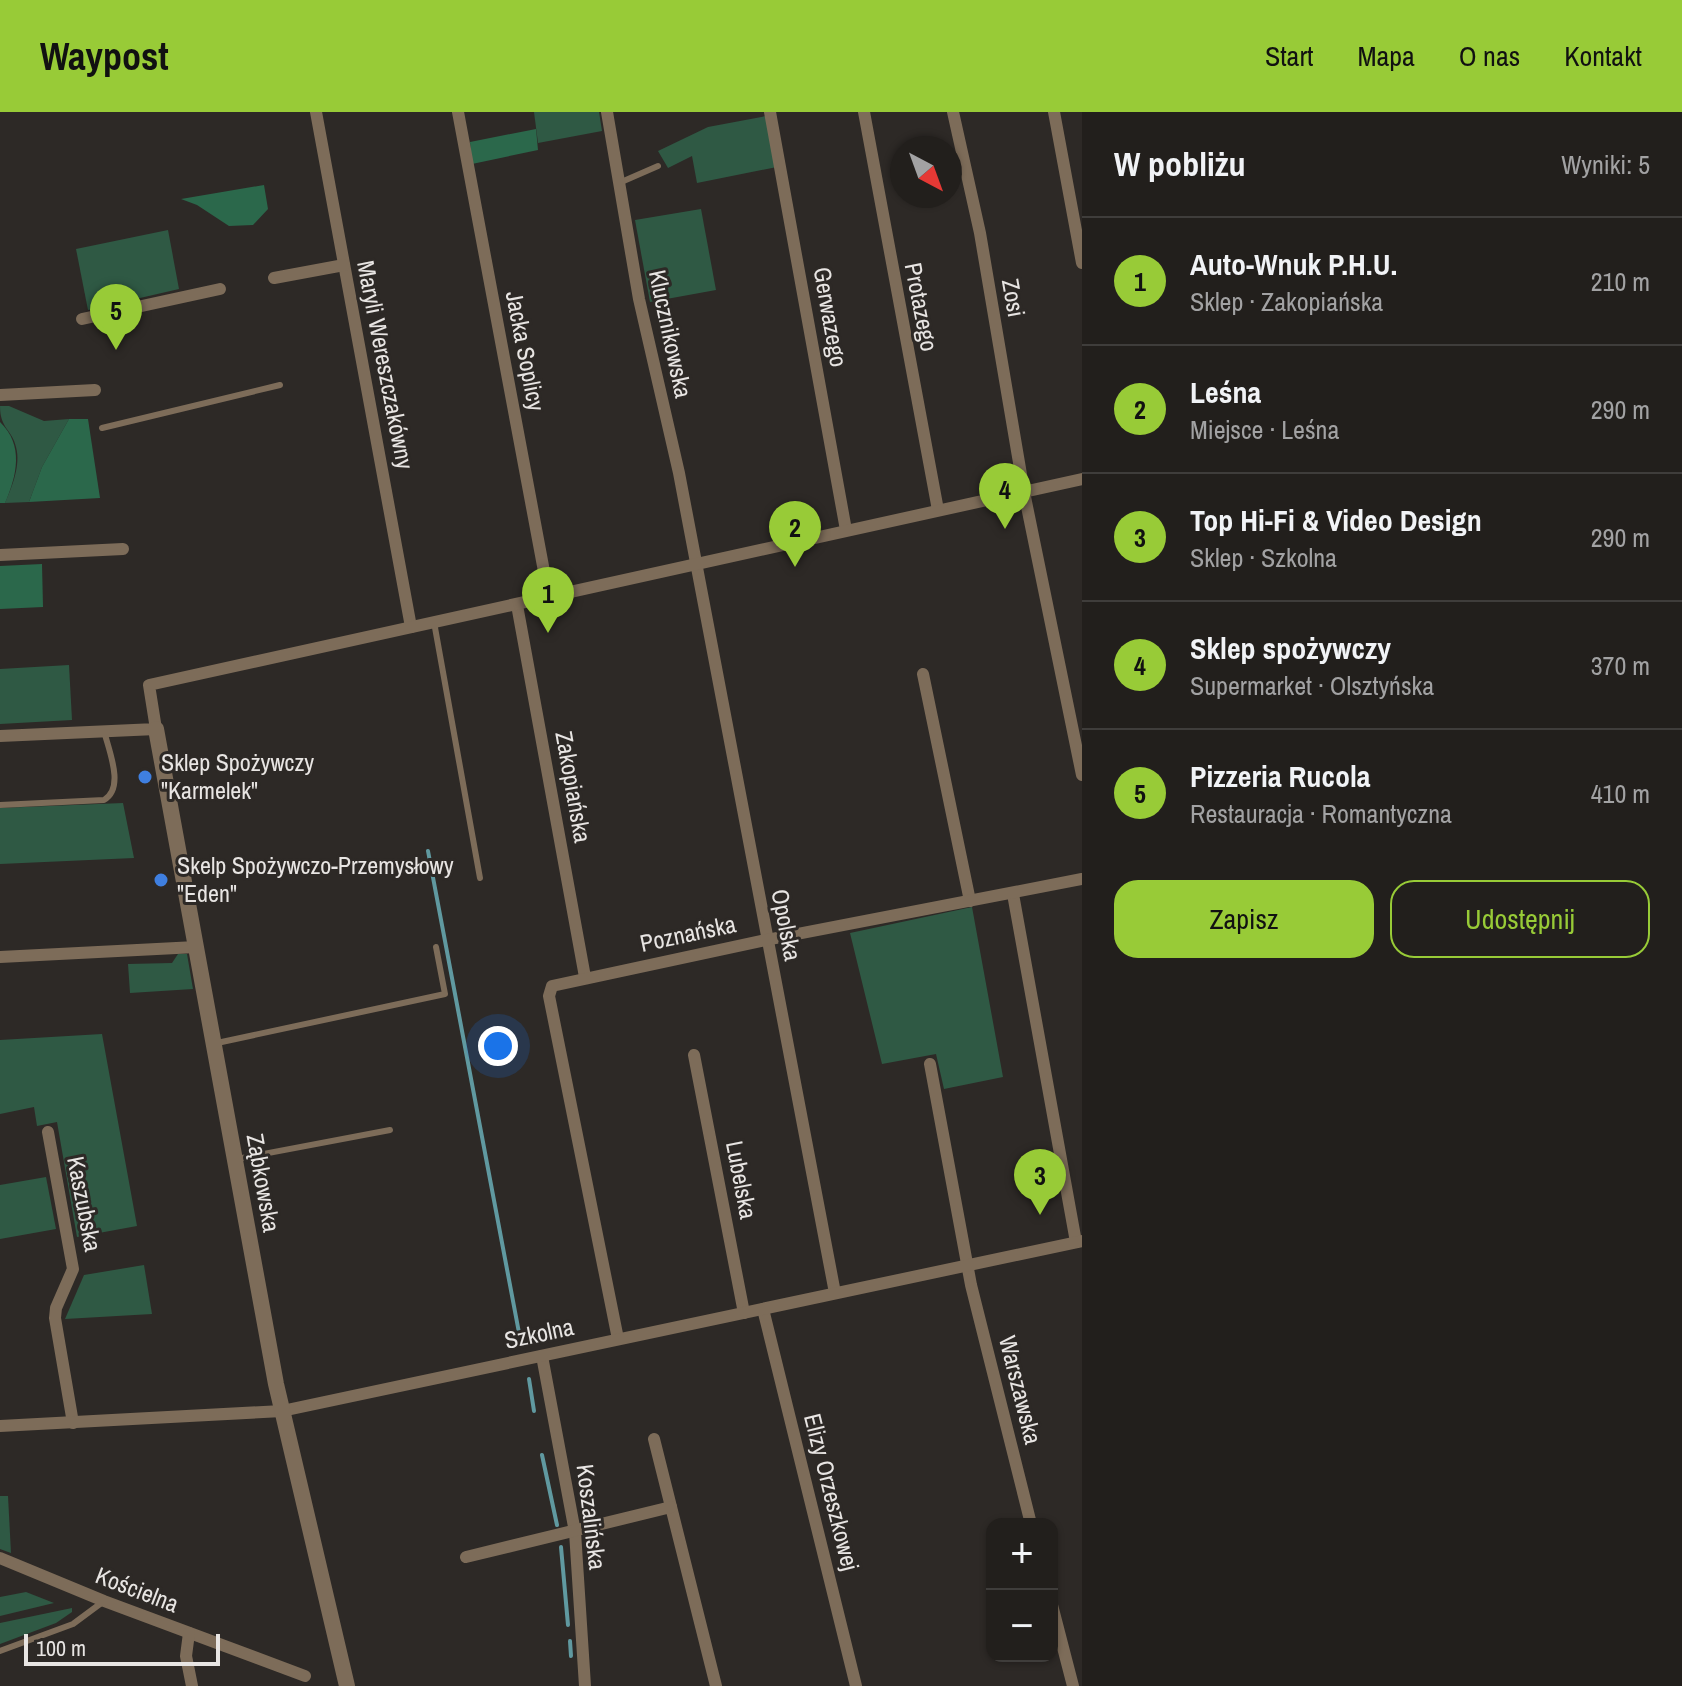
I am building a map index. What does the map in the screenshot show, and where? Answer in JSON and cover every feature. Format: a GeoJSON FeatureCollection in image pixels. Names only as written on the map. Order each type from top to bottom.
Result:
{"type":"FeatureCollection","features":[{"type":"Feature","properties":{"kind":"street","name":"Maryli Wereszczakówny"},"geometry":{"type":"LineString","coordinates":[[316,112],[411,627]]}},
{"type":"Feature","properties":{"kind":"street","name":"Jacka Soplicy"},"geometry":{"type":"LineString","coordinates":[[458,112],[549,598]]}},
{"type":"Feature","properties":{"kind":"street","name":"Klucznikowska"},"geometry":{"type":"LineString","coordinates":[[607,112],[639,299],[697,565]]}},
{"type":"Feature","properties":{"kind":"street","name":"Gerwazego"},"geometry":{"type":"LineString","coordinates":[[770,112],[846,530]]}},
{"type":"Feature","properties":{"kind":"street","name":"Protazego"},"geometry":{"type":"LineString","coordinates":[[864,112],[938,510]]}},
{"type":"Feature","properties":{"kind":"street","name":"Zosi"},"geometry":{"type":"LineString","coordinates":[[953,112],[980,233],[1024,492],[1082,775]]}},
{"type":"Feature","properties":{"kind":"street"},"geometry":{"type":"LineString","coordinates":[[1054,112],[1082,263]]}},
{"type":"Feature","properties":{"kind":"street"},"geometry":{"type":"LineString","coordinates":[[274,278],[344,265]]}},
{"type":"Feature","properties":{"kind":"street"},"geometry":{"type":"LineString","coordinates":[[82,319],[220,289]]}},
{"type":"Feature","properties":{"kind":"street"},"geometry":{"type":"LineString","coordinates":[[0,395],[95,390]]}},
{"type":"Feature","properties":{"kind":"street"},"geometry":{"type":"LineString","coordinates":[[411,627],[1082,479]]}},
{"type":"Feature","properties":{"kind":"street"},"geometry":{"type":"LineString","coordinates":[[0,555],[123,549]]}},
{"type":"Feature","properties":{"kind":"street","name":"Opolska"},"geometry":{"type":"LineString","coordinates":[[697,565],[835,1293]]}},
{"type":"Feature","properties":{"kind":"street","name":"Zakopiańska"},"geometry":{"type":"LineString","coordinates":[[517,605],[585,977]]}},
{"type":"Feature","properties":{"kind":"street","name":"Ząbkowska"},"geometry":{"type":"LineString","coordinates":[[347,1686],[282,1411],[149,685],[411,627]]}},
{"type":"Feature","properties":{"kind":"street"},"geometry":{"type":"LineString","coordinates":[[923,674],[970,901]]}},
{"type":"Feature","properties":{"kind":"street"},"geometry":{"type":"LineString","coordinates":[[0,736],[156,729]]}},
{"type":"Feature","properties":{"kind":"street","name":"Poznańska"},"geometry":{"type":"LineString","coordinates":[[618,1339],[549,996],[552,986],[766,940],[1082,879]]}},
{"type":"Feature","properties":{"kind":"street"},"geometry":{"type":"LineString","coordinates":[[1013,894],[1079,1241]]}},
{"type":"Feature","properties":{"kind":"street"},"geometry":{"type":"LineString","coordinates":[[0,957],[196,947]]}},
{"type":"Feature","properties":{"kind":"street","name":"Lubelska"},"geometry":{"type":"LineString","coordinates":[[694,1055],[744,1313]]}},
{"type":"Feature","properties":{"kind":"street","name":"Warszawska"},"geometry":{"type":"LineString","coordinates":[[930,1064],[968,1266],[1030,1518]]}},
{"type":"Feature","properties":{"kind":"street","name":"Kaszubska"},"geometry":{"type":"LineString","coordinates":[[48,1132],[73,1269],[56,1308],[55,1318],[73,1423]]}},
{"type":"Feature","properties":{"kind":"street","name":"Szkolna"},"geometry":{"type":"LineString","coordinates":[[0,1426],[282,1411],[1079,1241]]}},
{"type":"Feature","properties":{"kind":"street","name":"Elizy Orzeszkowej"},"geometry":{"type":"LineString","coordinates":[[763,1309],[856,1686]]}},
{"type":"Feature","properties":{"kind":"street","name":"Koszalińska"},"geometry":{"type":"LineString","coordinates":[[542,1356],[575,1532],[585,1686]]}},
{"type":"Feature","properties":{"kind":"street"},"geometry":{"type":"LineString","coordinates":[[654,1439],[716,1686]]}},
{"type":"Feature","properties":{"kind":"street"},"geometry":{"type":"LineString","coordinates":[[466,1557],[671,1507]]}},
{"type":"Feature","properties":{"kind":"street","name":"Kościelna"},"geometry":{"type":"LineString","coordinates":[[0,1558],[104,1601],[305,1676]]}},
{"type":"Feature","properties":{"kind":"street"},"geometry":{"type":"LineString","coordinates":[[1058,1628],[1073,1686]]}},
{"type":"Feature","properties":{"kind":"street"},"geometry":{"type":"LineString","coordinates":[[189,1633],[186,1656],[192,1686]]}},
{"type":"Feature","properties":{"kind":"lane"},"geometry":{"type":"LineString","coordinates":[[619,183],[658,166]]}},
{"type":"Feature","properties":{"kind":"lane"},"geometry":{"type":"LineString","coordinates":[[102,428],[280,385]]}},
{"type":"Feature","properties":{"kind":"lane"},"geometry":{"type":"LineString","coordinates":[[434,622],[480,878]]}},
{"type":"Feature","properties":{"kind":"lane"},"geometry":{"type":"LineString","coordinates":[[0,805],[109,798],[115,784],[104,731]]}},
{"type":"Feature","properties":{"kind":"lane"},"geometry":{"type":"LineString","coordinates":[[213,1044],[445,994],[436,947]]}},
{"type":"Feature","properties":{"kind":"lane"},"geometry":{"type":"LineString","coordinates":[[234,1159],[390,1130]]}},
{"type":"Feature","properties":{"kind":"lane"},"geometry":{"type":"LineString","coordinates":[[0,1651],[73,1624],[104,1601]]}},
{"type":"Feature","properties":{"kind":"green space"},"geometry":{"type":"Polygon","coordinates":[[[534,112],[599,112],[602,131],[538,143],[534,112]]]}},
{"type":"Feature","properties":{"kind":"green space"},"geometry":{"type":"Polygon","coordinates":[[[766,116],[777,167],[697,183],[692,156],[668,168],[658,151],[708,127],[766,116]]]}},
{"type":"Feature","properties":{"kind":"green space"},"geometry":{"type":"Polygon","coordinates":[[[536,129],[538,150],[472,164],[470,142],[536,129]]]}},
{"type":"Feature","properties":{"kind":"green space"},"geometry":{"type":"Polygon","coordinates":[[[264,185],[268,209],[253,225],[229,226],[197,205],[181,199],[264,185]]]}},
{"type":"Feature","properties":{"kind":"green space"},"geometry":{"type":"Polygon","coordinates":[[[701,209],[716,290],[650,302],[635,220],[701,209]]]}},
{"type":"Feature","properties":{"kind":"green space"},"geometry":{"type":"Polygon","coordinates":[[[168,230],[179,289],[88,310],[76,249],[168,230]]]}},
{"type":"Feature","properties":{"kind":"green space"},"geometry":{"type":"Polygon","coordinates":[[[0,406],[9,406],[44,421],[69,419],[42,467],[29,502],[5,503],[15,476],[17,454],[14,441],[2,420],[0,406]]]}},
{"type":"Feature","properties":{"kind":"green space"},"geometry":{"type":"Polygon","coordinates":[[[69,419],[88,419],[100,498],[29,502],[42,467],[69,419]]]}},
{"type":"Feature","properties":{"kind":"green space"},"geometry":{"type":"Polygon","coordinates":[[[0,422],[13,440],[16,461],[13,482],[5,503],[0,503],[0,422]]]}},
{"type":"Feature","properties":{"kind":"green space"},"geometry":{"type":"Polygon","coordinates":[[[42,564],[43,607],[0,609],[0,566],[42,564]]]}},
{"type":"Feature","properties":{"kind":"green space"},"geometry":{"type":"Polygon","coordinates":[[[69,665],[72,720],[0,724],[0,669],[69,665]]]}},
{"type":"Feature","properties":{"kind":"green space"},"geometry":{"type":"Polygon","coordinates":[[[123,803],[134,858],[0,864],[0,808],[123,803]]]}},
{"type":"Feature","properties":{"kind":"green space"},"geometry":{"type":"Polygon","coordinates":[[[972,907],[1003,1077],[944,1089],[936,1054],[882,1064],[850,933],[972,907]]]}},
{"type":"Feature","properties":{"kind":"green space"},"geometry":{"type":"Polygon","coordinates":[[[178,954],[187,954],[193,989],[130,993],[128,964],[172,963],[178,954]]]}},
{"type":"Feature","properties":{"kind":"green space"},"geometry":{"type":"Polygon","coordinates":[[[102,1034],[137,1226],[77,1237],[57,1122],[37,1126],[34,1107],[0,1114],[0,1040],[102,1034]]]}},
{"type":"Feature","properties":{"kind":"green space"},"geometry":{"type":"Polygon","coordinates":[[[46,1177],[56,1229],[0,1239],[0,1185],[46,1177]]]}},
{"type":"Feature","properties":{"kind":"green space"},"geometry":{"type":"Polygon","coordinates":[[[144,1265],[152,1314],[65,1319],[84,1275],[144,1265]]]}},
{"type":"Feature","properties":{"kind":"green space"},"geometry":{"type":"Polygon","coordinates":[[[0,1496],[8,1496],[11,1553],[0,1549],[0,1496]]]}},
{"type":"Feature","properties":{"kind":"green space"},"geometry":{"type":"Polygon","coordinates":[[[26,1592],[54,1603],[0,1616],[0,1597],[26,1592]]]}},
{"type":"Feature","properties":{"kind":"green space"},"geometry":{"type":"Polygon","coordinates":[[[72,1608],[72,1612],[56,1623],[0,1644],[0,1623],[72,1608]]]}},
{"type":"Feature","properties":{"kind":"waterway"},"geometry":{"type":"LineString","coordinates":[[428,851],[520,1338]]}},
{"type":"Feature","properties":{"kind":"waterway"},"geometry":{"type":"LineString","coordinates":[[529,1379],[534,1411]]}},
{"type":"Feature","properties":{"kind":"waterway"},"geometry":{"type":"LineString","coordinates":[[542,1455],[557,1525]]}},
{"type":"Feature","properties":{"kind":"waterway"},"geometry":{"type":"LineString","coordinates":[[561,1547],[568,1625]]}},
{"type":"Feature","properties":{"kind":"waterway"},"geometry":{"type":"LineString","coordinates":[[570,1641],[571,1656]]}},
{"type":"Feature","properties":{"kind":"place","name":"Pizzeria Rucola"},"geometry":{"type":"Point","coordinates":[116,350]}},
{"type":"Feature","properties":{"kind":"place","name":"Sklep spożywczy"},"geometry":{"type":"Point","coordinates":[1005,529]}},
{"type":"Feature","properties":{"kind":"place","name":"Leśna"},"geometry":{"type":"Point","coordinates":[795,567]}},
{"type":"Feature","properties":{"kind":"place","name":"Auto-Wnuk P.H.U."},"geometry":{"type":"Point","coordinates":[548,633]}},
{"type":"Feature","properties":{"kind":"place","name":"Sklep Spożywczy \"Karmelek\""},"geometry":{"type":"Point","coordinates":[145,777]}},
{"type":"Feature","properties":{"kind":"place","name":"Skelp Spożywczo-Przemysłowy \"Eden\""},"geometry":{"type":"Point","coordinates":[161,880]}},
{"type":"Feature","properties":{"kind":"place","name":"Top Hi-Fi & Video Design"},"geometry":{"type":"Point","coordinates":[1040,1215]}}]}
